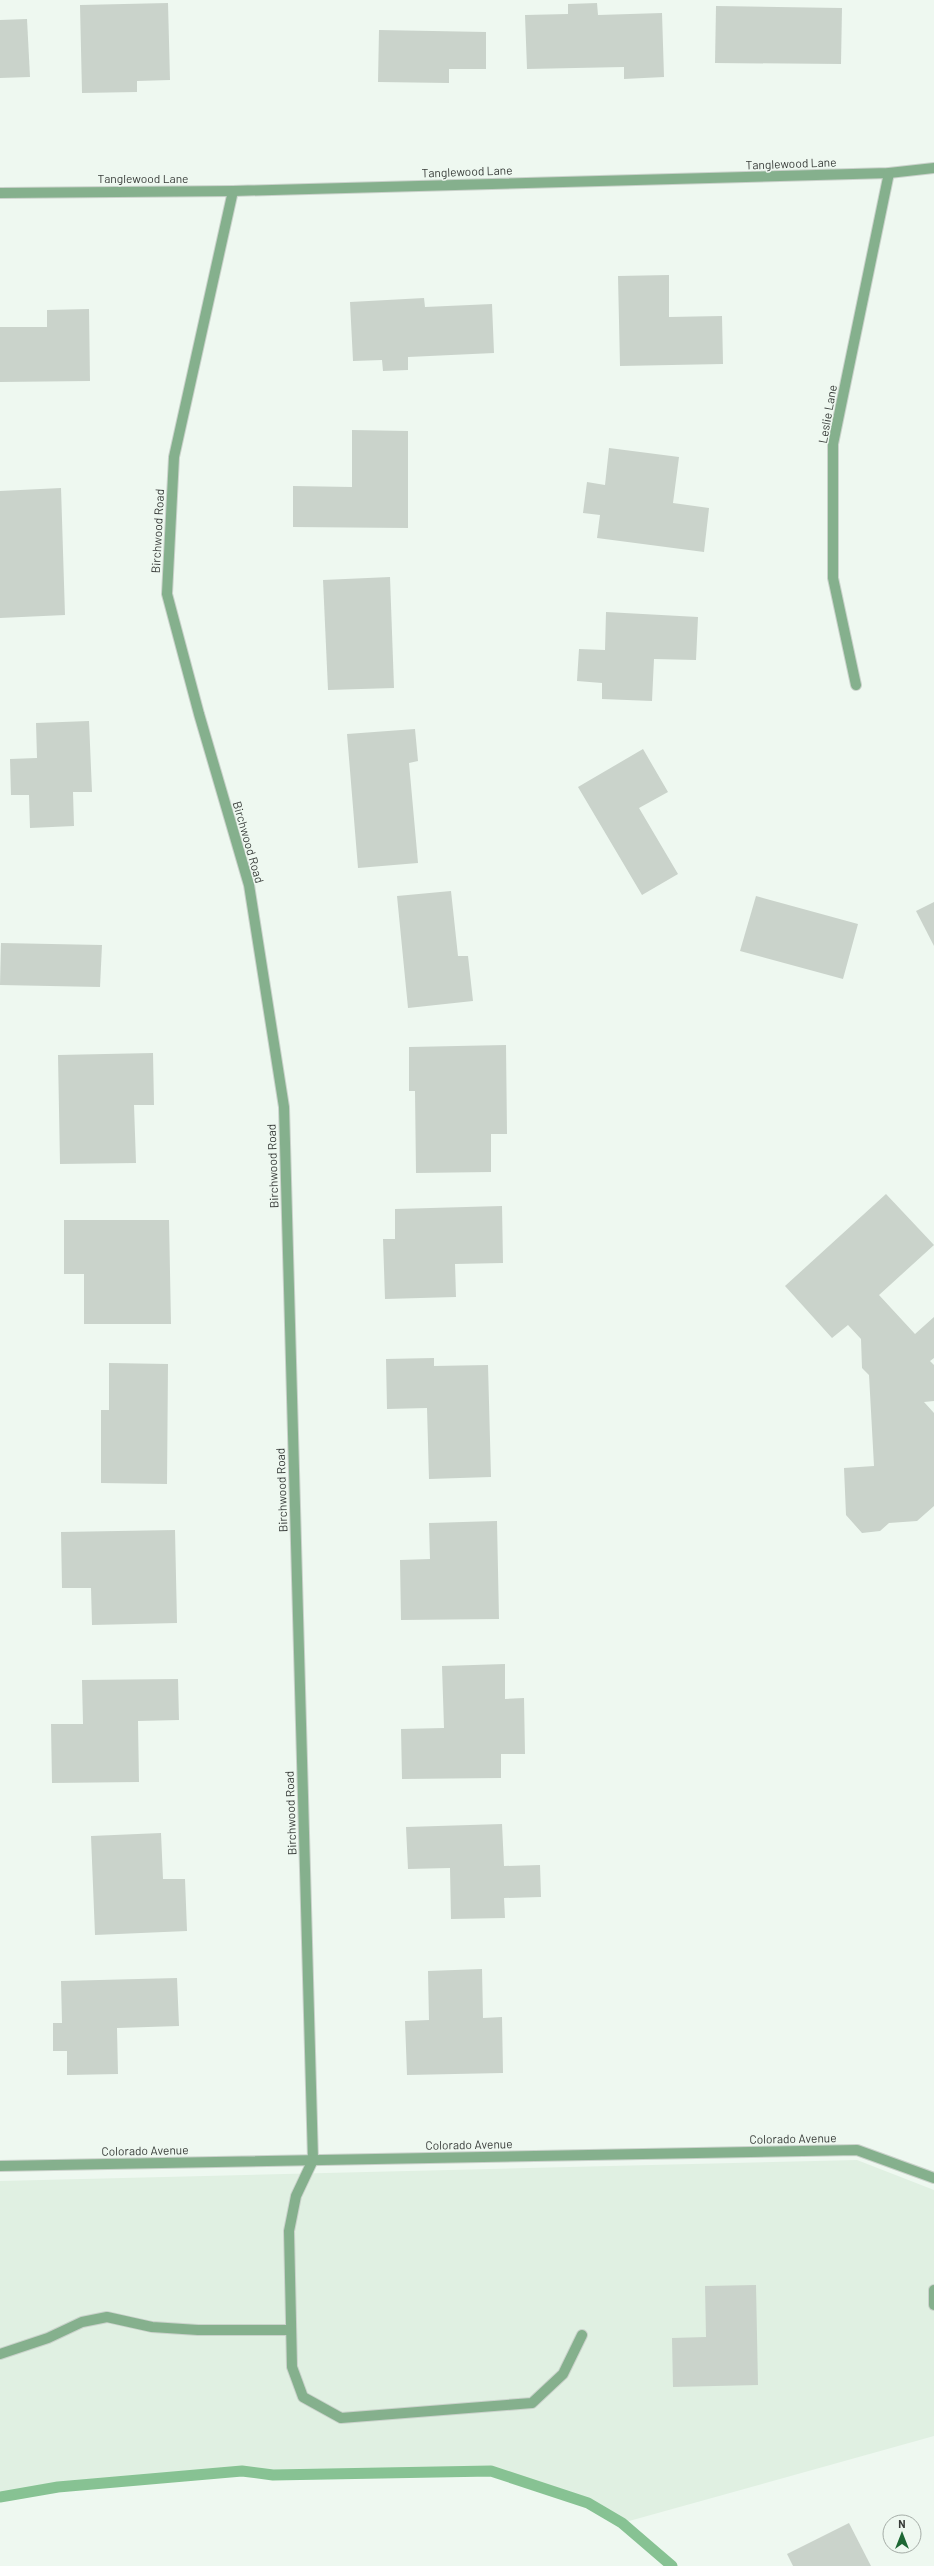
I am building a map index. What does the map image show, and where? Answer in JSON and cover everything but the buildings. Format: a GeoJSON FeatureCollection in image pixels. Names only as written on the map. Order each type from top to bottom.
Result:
{"type":"FeatureCollection","features":[{"type":"Feature","properties":{"kind":"street","name":"Tanglewood Lane"},"geometry":{"type":"LineString","coordinates":[[0,193],[233,191],[889,173],[934,168]]}},
{"type":"Feature","properties":{"kind":"street","name":"Leslie Lane"},"geometry":{"type":"LineString","coordinates":[[856,685],[833,578],[833,444],[889,173]]}},
{"type":"Feature","properties":{"kind":"street","name":"Birchwood Road"},"geometry":{"type":"LineString","coordinates":[[233,191],[174,457],[167,594],[199,714],[249,885],[284,1107],[313,2160]]}},
{"type":"Feature","properties":{"kind":"street","name":"Colorado Avenue"},"geometry":{"type":"LineString","coordinates":[[0,2166],[857,2150],[934,2178]]}},
{"type":"Feature","properties":{"kind":"street"},"geometry":{"type":"LineString","coordinates":[[313,2160],[296,2196],[289,2231],[289,2330],[292,2367],[303,2397],[341,2418],[532,2403],[563,2374],[582,2335]]}},
{"type":"Feature","properties":{"kind":"street"},"geometry":{"type":"LineString","coordinates":[[934,2290],[934,2305]]}},
{"type":"Feature","properties":{"kind":"street"},"geometry":{"type":"LineString","coordinates":[[0,2354],[48,2338],[82,2322],[106,2317],[152,2327],[198,2330],[289,2330]]}},
{"type":"Feature","properties":{"kind":"shaded area"},"geometry":{"type":"Polygon","coordinates":[[[857,2160],[934,2190],[934,2436],[622,2523],[588,2503],[491,2471],[273,2475],[242,2471],[58,2487],[0,2497],[0,2181],[857,2160]]]}},
{"type":"Feature","properties":{"kind":"waterway"},"geometry":{"type":"LineString","coordinates":[[0,2497],[58,2487],[242,2471],[273,2475],[491,2471],[588,2503],[622,2523],[672,2566]]}}]}
